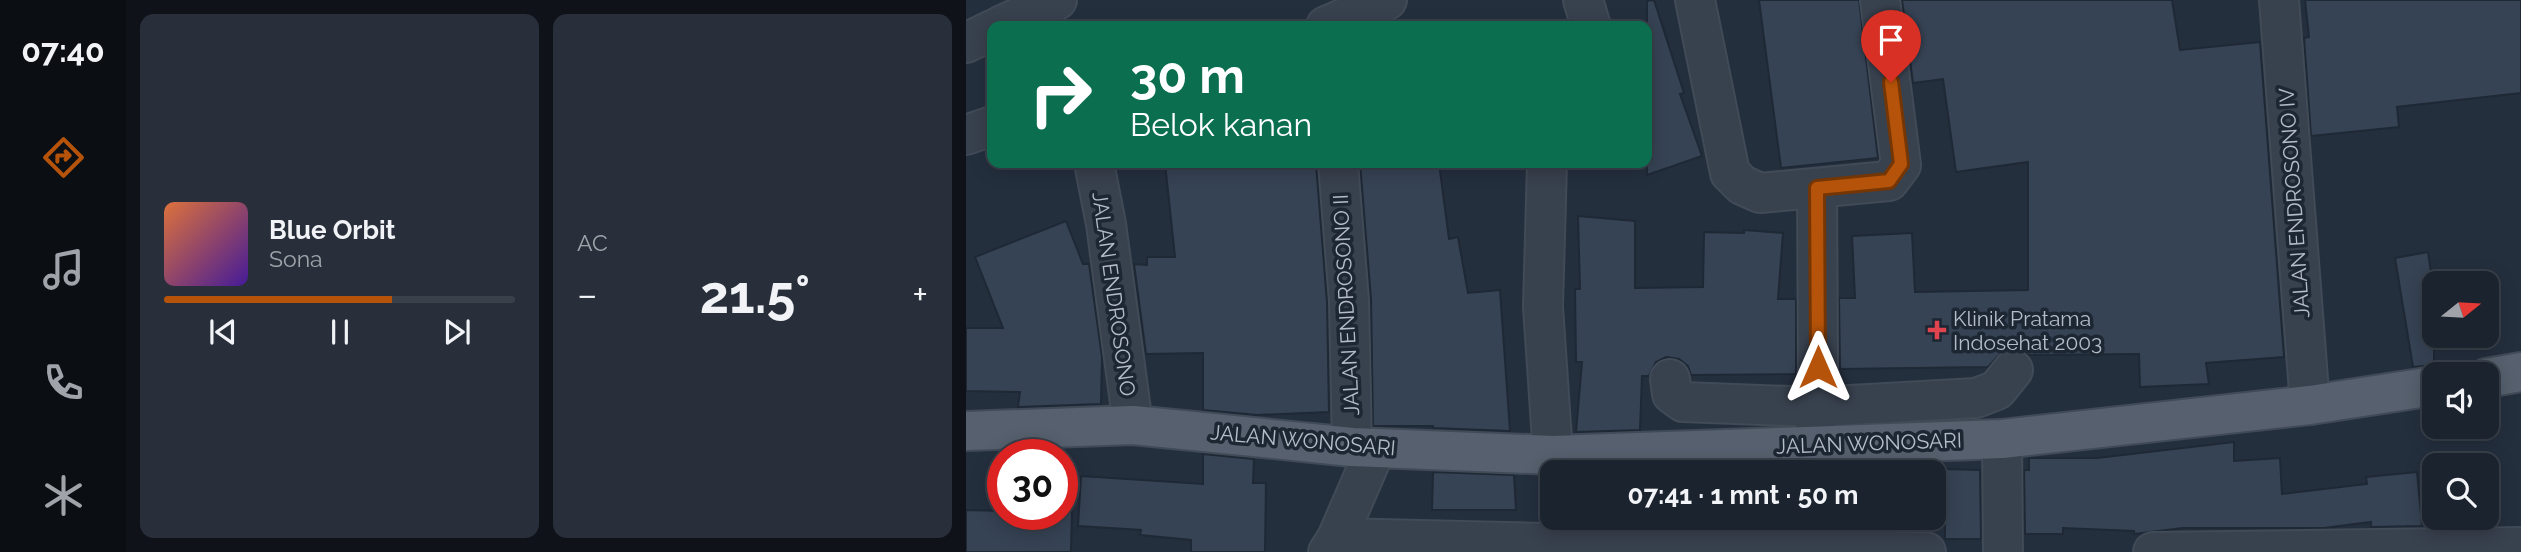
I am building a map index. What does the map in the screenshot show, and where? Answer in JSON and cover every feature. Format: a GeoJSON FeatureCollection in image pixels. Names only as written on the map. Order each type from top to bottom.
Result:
{"type":"FeatureCollection","features":[{"type":"Feature","properties":{"kind":"main road"},"geometry":{"type":"LineString","coordinates":[[2499,376],[2521,372]]}},
{"type":"Feature","properties":{"kind":"main road","name":"JALAN WONOSARI"},"geometry":{"type":"LineString","coordinates":[[966,431],[1133,425],[1364,447],[1553,455],[2002,439],[2310,405],[2422,388]]}},
{"type":"Feature","properties":{"kind":"street"},"geometry":{"type":"LineString","coordinates":[[1339,21],[1387,0]]}},
{"type":"Feature","properties":{"kind":"street"},"geometry":{"type":"LineString","coordinates":[[1583,0],[1589,21]]}},
{"type":"Feature","properties":{"kind":"street"},"geometry":{"type":"LineString","coordinates":[[1695,0],[1730,173],[1742,185],[1760,193],[1889,181],[1901,164],[1880,0]]}},
{"type":"Feature","properties":{"kind":"street","name":"JALAN ENDROSONO IV"},"geometry":{"type":"LineString","coordinates":[[2279,0],[2310,405]]}},
{"type":"Feature","properties":{"kind":"street"},"geometry":{"type":"LineString","coordinates":[[966,43],[987,32]]}},
{"type":"Feature","properties":{"kind":"street"},"geometry":{"type":"LineString","coordinates":[[966,135],[987,128]]}},
{"type":"Feature","properties":{"kind":"street","name":"JALAN ENDROSONO"},"geometry":{"type":"LineString","coordinates":[[1095,168],[1106,224],[1133,425]]}},
{"type":"Feature","properties":{"kind":"street","name":"JALAN ENDROSONO II"},"geometry":{"type":"LineString","coordinates":[[1338,168],[1364,447]]}},
{"type":"Feature","properties":{"kind":"street"},"geometry":{"type":"LineString","coordinates":[[1547,168],[1543,307],[1553,455]]}},
{"type":"Feature","properties":{"kind":"street"},"geometry":{"type":"LineString","coordinates":[[1815,445],[1818,367],[1817,188]]}},
{"type":"Feature","properties":{"kind":"street"},"geometry":{"type":"LineString","coordinates":[[1670,379],[1672,394],[1683,402],[1815,407],[1976,398],[1997,390],[2013,370]]}},
{"type":"Feature","properties":{"kind":"street"},"geometry":{"type":"LineString","coordinates":[[2002,439],[2003,552]]}},
{"type":"Feature","properties":{"kind":"street"},"geometry":{"type":"LineString","coordinates":[[1364,447],[1333,545],[1926,552]]}},
{"type":"Feature","properties":{"kind":"street"},"geometry":{"type":"LineString","coordinates":[[2153,552],[2521,548]]}},
{"type":"Feature","properties":{"kind":"building"},"geometry":{"type":"Polygon","coordinates":[[[1654,0],[1684,93],[1680,94],[1702,156],[1647,175],[1647,168],[1652,168],[1652,21],[1647,21],[1647,1],[1654,0]]]}},
{"type":"Feature","properties":{"kind":"building"},"geometry":{"type":"Polygon","coordinates":[[[1759,0],[1859,0],[1878,158],[1781,168],[1759,0]]]}},
{"type":"Feature","properties":{"kind":"building"},"geometry":{"type":"Polygon","coordinates":[[[1902,0],[2172,0],[2180,50],[2260,42],[2284,357],[2206,363],[2209,384],[2140,387],[2139,354],[2028,355],[2016,348],[2004,350],[1988,367],[1840,369],[1839,298],[1855,298],[1852,236],[1912,233],[1915,292],[2028,290],[2028,162],[1956,172],[1943,79],[1913,83],[1902,0]]]}},
{"type":"Feature","properties":{"kind":"building"},"geometry":{"type":"Polygon","coordinates":[[[2305,0],[2521,0],[2521,93],[2397,107],[2399,127],[2311,136],[2304,38],[2309,37],[2305,0]]]}},
{"type":"Feature","properties":{"kind":"building"},"geometry":{"type":"Polygon","coordinates":[[[1166,168],[1316,168],[1327,302],[1329,412],[1257,415],[1203,410],[1203,353],[1146,354],[1134,264],[1147,265],[1147,257],[1175,257],[1166,168]]]}},
{"type":"Feature","properties":{"kind":"building"},"geometry":{"type":"Polygon","coordinates":[[[1360,168],[1440,168],[1449,239],[1458,237],[1468,293],[1500,290],[1510,431],[1433,426],[1373,426],[1371,299],[1360,168]]]}},
{"type":"Feature","properties":{"kind":"building"},"geometry":{"type":"Polygon","coordinates":[[[1578,216],[1635,221],[1635,288],[1703,287],[1704,232],[1744,233],[1744,230],[1783,233],[1778,299],[1796,299],[1796,374],[1691,375],[1688,366],[1679,359],[1666,357],[1656,362],[1649,376],[1642,376],[1640,430],[1576,432],[1582,362],[1576,362],[1575,289],[1580,289],[1578,216]]]}},
{"type":"Feature","properties":{"kind":"building"},"geometry":{"type":"Polygon","coordinates":[[[1066,221],[1083,264],[1089,264],[1102,357],[1101,404],[1018,407],[1020,392],[966,391],[966,328],[1003,328],[975,257],[1066,221]]]}},
{"type":"Feature","properties":{"kind":"building"},"geometry":{"type":"Polygon","coordinates":[[[2428,252],[2431,271],[2422,271],[2422,348],[2434,348],[2434,362],[2422,362],[2422,366],[2413,367],[2395,258],[2428,252]]]}},
{"type":"Feature","properties":{"kind":"building"},"geometry":{"type":"Polygon","coordinates":[[[2234,442],[2234,461],[2280,458],[2282,494],[2367,484],[2366,477],[2417,472],[2422,526],[2371,527],[2371,522],[2324,528],[2183,528],[2134,534],[2134,531],[2063,528],[2063,534],[2025,534],[2024,470],[2029,470],[2029,458],[2097,458],[2234,442]]]}},
{"type":"Feature","properties":{"kind":"building"},"geometry":{"type":"Polygon","coordinates":[[[1203,454],[1254,459],[1253,483],[1266,483],[1265,552],[1191,552],[1191,540],[1140,535],[1141,530],[1078,526],[1081,476],[1203,484],[1203,454]]]}},
{"type":"Feature","properties":{"kind":"building"},"geometry":{"type":"Polygon","coordinates":[[[1946,469],[1980,470],[1981,539],[1945,539],[1946,469]]]}},
{"type":"Feature","properties":{"kind":"building"},"geometry":{"type":"Polygon","coordinates":[[[1433,472],[1514,475],[1516,510],[1432,510],[1433,472]]]}},
{"type":"Feature","properties":{"kind":"building"},"geometry":{"type":"Polygon","coordinates":[[[966,510],[987,511],[987,530],[1072,530],[1071,552],[966,552],[966,510]]]}},
{"type":"Feature","properties":{"kind":"place","name":"Klinik Pratama Indosehat 2003"},"geometry":{"type":"Point","coordinates":[1937,330]}},
{"type":"Feature","properties":{"kind":"route"},"geometry":{"type":"LineString","coordinates":[[1818,367],[1817,188],[1889,181],[1901,164],[1891,82]]}}]}
